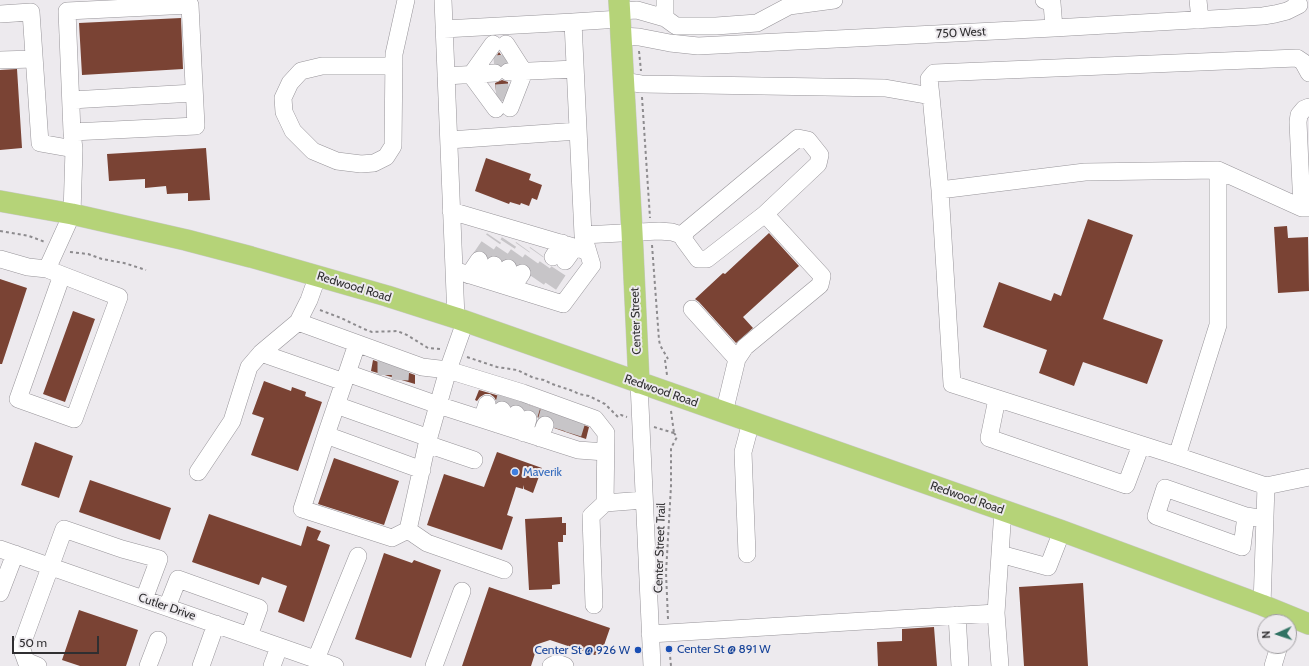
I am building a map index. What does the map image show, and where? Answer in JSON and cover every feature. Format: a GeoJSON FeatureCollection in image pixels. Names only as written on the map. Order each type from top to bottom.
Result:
{"type":"FeatureCollection","features":[{"type":"Feature","properties":{"kind":"main road","name":"Center Street"},"geometry":{"type":"LineString","coordinates":[[620,17],[632,76],[632,232],[639,383]]}},
{"type":"Feature","properties":{"kind":"main road","name":"Redwood Road"},"geometry":{"type":"LineString","coordinates":[[0,201],[72,214],[251,256],[318,275],[460,320],[1004,510],[1262,605],[1278,614]]}},
{"type":"Feature","properties":{"kind":"main road","name":"Redwood Road"},"geometry":{"type":"LineString","coordinates":[[1297,621],[1309,624]]}},
{"type":"Feature","properties":{"kind":"street"},"geometry":{"type":"LineString","coordinates":[[394,66],[322,66],[301,71],[290,83],[284,98],[284,112],[293,131],[313,151],[337,161],[361,164],[374,163],[386,157],[393,146],[394,66],[394,54],[406,0]]}},
{"type":"Feature","properties":{"kind":"street"},"geometry":{"type":"LineString","coordinates":[[443,0],[451,211],[483,279]]}},
{"type":"Feature","properties":{"kind":"street"},"geometry":{"type":"LineString","coordinates":[[665,0],[665,18]]}},
{"type":"Feature","properties":{"kind":"street"},"geometry":{"type":"LineString","coordinates":[[444,29],[573,22],[620,17],[637,10],[665,18],[676,26],[716,26],[757,22],[789,6],[834,0]]}},
{"type":"Feature","properties":{"kind":"street"},"geometry":{"type":"LineString","coordinates":[[1044,0],[1052,3],[1054,28]]}},
{"type":"Feature","properties":{"kind":"street"},"geometry":{"type":"LineString","coordinates":[[1198,0],[1200,20]]}},
{"type":"Feature","properties":{"kind":"street","name":"750 West"},"geometry":{"type":"LineString","coordinates":[[620,17],[639,37],[670,43],[698,46],[1262,16],[1287,11],[1301,2]]}},
{"type":"Feature","properties":{"kind":"street"},"geometry":{"type":"LineString","coordinates":[[0,259],[28,267],[54,272],[119,297],[74,419],[18,399],[54,272],[72,214],[74,149],[72,132],[66,11],[190,5],[196,126],[72,132]]}},
{"type":"Feature","properties":{"kind":"street"},"geometry":{"type":"LineString","coordinates":[[0,14],[31,12],[40,143],[74,149]]}},
{"type":"Feature","properties":{"kind":"street"},"geometry":{"type":"LineString","coordinates":[[483,279],[539,289],[563,304],[592,265],[577,244],[578,131],[573,22]]}},
{"type":"Feature","properties":{"kind":"street"},"geometry":{"type":"LineString","coordinates":[[1309,73],[1304,62],[1297,58],[934,73],[929,79],[940,190],[952,384],[1266,486],[1309,477]]}},
{"type":"Feature","properties":{"kind":"street"},"geometry":{"type":"LineString","coordinates":[[0,60],[34,59]]}},
{"type":"Feature","properties":{"kind":"street"},"geometry":{"type":"LineString","coordinates":[[446,76],[471,75],[503,77],[575,69]]}},
{"type":"Feature","properties":{"kind":"street"},"geometry":{"type":"LineString","coordinates":[[471,75],[503,77]]}},
{"type":"Feature","properties":{"kind":"street"},"geometry":{"type":"LineString","coordinates":[[471,75],[503,77]]}},
{"type":"Feature","properties":{"kind":"street"},"geometry":{"type":"LineString","coordinates":[[632,76],[641,84],[885,88],[931,96]]}},
{"type":"Feature","properties":{"kind":"street"},"geometry":{"type":"LineString","coordinates":[[71,100],[194,93]]}},
{"type":"Feature","properties":{"kind":"street"},"geometry":{"type":"LineString","coordinates":[[940,190],[1085,172],[1218,170],[1306,208],[1298,122],[1299,115],[1304,109],[1309,107]]}},
{"type":"Feature","properties":{"kind":"street"},"geometry":{"type":"LineString","coordinates":[[448,140],[578,131]]}},
{"type":"Feature","properties":{"kind":"street"},"geometry":{"type":"LineString","coordinates":[[798,138],[808,140],[820,155],[818,164],[765,214],[707,259],[698,259],[684,240],[685,232],[798,138]]}},
{"type":"Feature","properties":{"kind":"street"},"geometry":{"type":"LineString","coordinates":[[1177,456],[1218,325],[1218,170]]}},
{"type":"Feature","properties":{"kind":"street"},"geometry":{"type":"LineString","coordinates":[[451,211],[520,238],[577,244],[632,232],[672,232],[684,236]]}},
{"type":"Feature","properties":{"kind":"street"},"geometry":{"type":"LineString","coordinates":[[724,413],[737,359],[745,347],[820,285],[822,276],[765,214]]}},
{"type":"Feature","properties":{"kind":"street"},"geometry":{"type":"LineString","coordinates":[[559,259],[577,244]]}},
{"type":"Feature","properties":{"kind":"street"},"geometry":{"type":"LineString","coordinates":[[408,530],[428,441],[460,320],[483,279],[501,267],[483,279]]}},
{"type":"Feature","properties":{"kind":"street"},"geometry":{"type":"LineString","coordinates":[[198,472],[232,421],[249,366],[261,353],[298,322],[318,275]]}},
{"type":"Feature","properties":{"kind":"street"},"geometry":{"type":"LineString","coordinates":[[692,309],[737,359]]}},
{"type":"Feature","properties":{"kind":"street"},"geometry":{"type":"LineString","coordinates":[[298,322],[357,344],[438,405],[510,407],[560,424],[578,450],[606,452]]}},
{"type":"Feature","properties":{"kind":"street"},"geometry":{"type":"LineString","coordinates":[[357,344],[302,509],[392,538],[408,530]]}},
{"type":"Feature","properties":{"kind":"street"},"geometry":{"type":"LineString","coordinates":[[261,353],[345,378],[422,366],[448,370],[510,407],[560,424],[595,419],[606,433],[605,503]]}},
{"type":"Feature","properties":{"kind":"street","name":"Center Street"},"geometry":{"type":"LineString","coordinates":[[639,383],[652,666]]}},
{"type":"Feature","properties":{"kind":"street"},"geometry":{"type":"LineString","coordinates":[[997,399],[989,438],[1126,485],[1141,445]]}},
{"type":"Feature","properties":{"kind":"street"},"geometry":{"type":"LineString","coordinates":[[336,405],[474,460]]}},
{"type":"Feature","properties":{"kind":"street"},"geometry":{"type":"LineString","coordinates":[[747,554],[743,452],[751,422]]}},
{"type":"Feature","properties":{"kind":"street"},"geometry":{"type":"LineString","coordinates":[[326,435],[422,470]]}},
{"type":"Feature","properties":{"kind":"street"},"geometry":{"type":"LineString","coordinates":[[1262,605],[1266,486]]}},
{"type":"Feature","properties":{"kind":"street"},"geometry":{"type":"LineString","coordinates":[[1246,516],[1242,546],[1156,516],[1165,488],[1246,516],[1265,519]]}},
{"type":"Feature","properties":{"kind":"street"},"geometry":{"type":"LineString","coordinates":[[594,605],[591,516],[605,503],[644,500]]}},
{"type":"Feature","properties":{"kind":"street"},"geometry":{"type":"LineString","coordinates":[[1000,666],[996,613],[1004,510]]}},
{"type":"Feature","properties":{"kind":"street"},"geometry":{"type":"LineString","coordinates":[[38,666],[26,660],[21,647],[64,529],[122,549],[159,559],[144,599]]}},
{"type":"Feature","properties":{"kind":"street"},"geometry":{"type":"LineString","coordinates":[[408,530],[427,543],[504,570]]}},
{"type":"Feature","properties":{"kind":"street"},"geometry":{"type":"LineString","coordinates":[[1000,554],[1048,567],[1062,531]]}},
{"type":"Feature","properties":{"kind":"street"},"geometry":{"type":"LineString","coordinates":[[0,592],[8,551]]}},
{"type":"Feature","properties":{"kind":"street","name":"Cutler Drive"},"geometry":{"type":"LineString","coordinates":[[8,551],[335,666]]}},
{"type":"Feature","properties":{"kind":"street"},"geometry":{"type":"LineString","coordinates":[[316,659],[358,556]]}},
{"type":"Feature","properties":{"kind":"street"},"geometry":{"type":"LineString","coordinates":[[167,607],[178,579],[259,608],[249,636]]}},
{"type":"Feature","properties":{"kind":"street"},"geometry":{"type":"LineString","coordinates":[[434,666],[462,591]]}},
{"type":"Feature","properties":{"kind":"street"},"geometry":{"type":"LineString","coordinates":[[650,634],[996,613]]}},
{"type":"Feature","properties":{"kind":"street"},"geometry":{"type":"LineString","coordinates":[[957,615],[960,666]]}},
{"type":"Feature","properties":{"kind":"street"},"geometry":{"type":"LineString","coordinates":[[201,666],[216,624]]}},
{"type":"Feature","properties":{"kind":"street"},"geometry":{"type":"LineString","coordinates":[[148,666],[158,640]]}},
{"type":"Feature","properties":{"kind":"street"},"geometry":{"type":"LineString","coordinates":[[272,666],[279,646]]}},
{"type":"Feature","properties":{"kind":"street"},"geometry":{"type":"LineString","coordinates":[[1273,666],[1277,654]]}},
{"type":"Feature","properties":{"kind":"street"},"geometry":{"type":"LineString","coordinates":[[551,666],[557,663],[565,666]]}},
{"type":"Feature","properties":{"kind":"path"},"geometry":{"type":"LineString","coordinates":[[632,76],[639,50]]}},
{"type":"Feature","properties":{"kind":"path"},"geometry":{"type":"LineString","coordinates":[[0,231],[29,236],[46,243]]}},
{"type":"Feature","properties":{"kind":"path"},"geometry":{"type":"LineString","coordinates":[[67,251],[88,254],[146,270]]}},
{"type":"Feature","properties":{"kind":"path"},"geometry":{"type":"LineString","coordinates":[[306,305],[342,318],[372,332],[397,331],[407,335],[428,348],[442,349]]}},
{"type":"Feature","properties":{"kind":"path"},"geometry":{"type":"LineString","coordinates":[[464,356],[492,366],[517,370],[534,378],[544,380],[579,394],[589,396],[605,404],[618,417],[621,415]]}},
{"type":"Feature","properties":{"kind":"path","name":"Center Street Trail"},"geometry":{"type":"LineString","coordinates":[[671,666],[666,573],[671,486],[671,448],[677,437],[674,433]]}},
{"type":"Feature","properties":{"kind":"building"},"geometry":{"type":"Polygon","coordinates":[[[181,18],[183,69],[82,75],[79,23],[181,18]]]}},
{"type":"Feature","properties":{"kind":"building"},"geometry":{"type":"Polygon","coordinates":[[[499,52],[506,62],[501,65],[494,63],[494,60],[499,52]]]}},
{"type":"Feature","properties":{"kind":"building"},"geometry":{"type":"Polygon","coordinates":[[[17,69],[22,148],[0,150],[0,70],[17,69]]]}},
{"type":"Feature","properties":{"kind":"building"},"geometry":{"type":"Polygon","coordinates":[[[502,80],[508,82],[508,85],[502,101],[496,91],[495,83],[502,80]]]}},
{"type":"Feature","properties":{"kind":"building"},"geometry":{"type":"Polygon","coordinates":[[[206,148],[210,200],[188,201],[188,193],[167,194],[166,186],[145,188],[145,179],[109,181],[107,154],[206,148]]]}},
{"type":"Feature","properties":{"kind":"building"},"geometry":{"type":"Polygon","coordinates":[[[486,158],[531,174],[529,180],[542,185],[537,200],[532,198],[529,206],[521,203],[520,205],[510,202],[509,204],[475,191],[486,158]]]}},
{"type":"Feature","properties":{"kind":"building"},"geometry":{"type":"Polygon","coordinates":[[[1088,219],[1133,235],[1103,319],[1163,340],[1147,384],[1083,362],[1074,386],[1039,373],[1047,350],[983,327],[999,282],[1051,301],[1054,293],[1061,296],[1088,219]]]}},
{"type":"Feature","properties":{"kind":"building"},"geometry":{"type":"Polygon","coordinates":[[[1287,226],[1288,238],[1308,237],[1309,291],[1278,293],[1274,227],[1287,226]]]}},
{"type":"Feature","properties":{"kind":"building"},"geometry":{"type":"Polygon","coordinates":[[[769,233],[799,266],[743,317],[753,328],[736,343],[695,299],[723,273],[725,274],[769,233]]]}},
{"type":"Feature","properties":{"kind":"building"},"geometry":{"type":"Polygon","coordinates":[[[0,279],[27,288],[2,364],[0,364],[0,279]]]}},
{"type":"Feature","properties":{"kind":"building"},"geometry":{"type":"Polygon","coordinates":[[[73,311],[95,319],[65,402],[43,394],[73,311]]]}},
{"type":"Feature","properties":{"kind":"building"},"geometry":{"type":"Polygon","coordinates":[[[373,360],[415,375],[415,384],[371,371],[373,360]]]}},
{"type":"Feature","properties":{"kind":"building"},"geometry":{"type":"Polygon","coordinates":[[[264,381],[291,391],[292,387],[306,392],[305,396],[322,402],[298,471],[251,455],[264,418],[252,414],[264,381]]]}},
{"type":"Feature","properties":{"kind":"building"},"geometry":{"type":"Polygon","coordinates":[[[479,390],[520,402],[589,427],[586,439],[554,428],[555,423],[549,416],[543,415],[538,418],[535,412],[530,409],[525,410],[519,404],[511,406],[505,400],[497,402],[490,394],[485,394],[477,401],[475,400],[479,390]]]}},
{"type":"Feature","properties":{"kind":"building"},"geometry":{"type":"Polygon","coordinates":[[[35,442],[73,456],[59,498],[21,485],[35,442]]]}},
{"type":"Feature","properties":{"kind":"building"},"geometry":{"type":"Polygon","coordinates":[[[497,452],[542,468],[533,493],[524,489],[524,485],[523,489],[516,487],[507,515],[513,517],[502,550],[427,525],[444,474],[484,487],[497,452]]]}},
{"type":"Feature","properties":{"kind":"building"},"geometry":{"type":"Polygon","coordinates":[[[334,458],[399,481],[384,525],[318,504],[334,458]]]}},
{"type":"Feature","properties":{"kind":"building"},"geometry":{"type":"Polygon","coordinates":[[[90,480],[171,508],[160,540],[79,512],[90,480]]]}},
{"type":"Feature","properties":{"kind":"building"},"geometry":{"type":"Polygon","coordinates":[[[209,514],[301,546],[307,526],[321,531],[317,540],[330,545],[304,622],[278,612],[287,586],[262,577],[259,585],[192,562],[209,514]]]}},
{"type":"Feature","properties":{"kind":"building"},"geometry":{"type":"Polygon","coordinates":[[[562,517],[562,523],[566,523],[566,535],[563,535],[563,542],[558,542],[560,584],[552,585],[552,589],[529,590],[525,519],[562,517]]]}},
{"type":"Feature","properties":{"kind":"building"},"geometry":{"type":"Polygon","coordinates":[[[384,553],[412,563],[414,560],[441,570],[411,658],[355,639],[384,553]]]}},
{"type":"Feature","properties":{"kind":"building"},"geometry":{"type":"Polygon","coordinates":[[[1083,583],[1088,666],[1024,666],[1019,587],[1083,583]]]}},
{"type":"Feature","properties":{"kind":"building"},"geometry":{"type":"Polygon","coordinates":[[[489,587],[610,628],[602,651],[595,655],[550,640],[538,644],[531,666],[462,666],[489,587]]]}},
{"type":"Feature","properties":{"kind":"building"},"geometry":{"type":"Polygon","coordinates":[[[79,610],[138,630],[126,666],[80,666],[62,660],[79,610]]]}},
{"type":"Feature","properties":{"kind":"building"},"geometry":{"type":"Polygon","coordinates":[[[934,627],[937,666],[878,666],[877,642],[902,641],[902,629],[934,627]]]}},
{"type":"Feature","properties":{"kind":"tunnel"},"geometry":{"type":"LineString","coordinates":[[494,64],[507,63]]}},
{"type":"Feature","properties":{"kind":"tunnel"},"geometry":{"type":"LineString","coordinates":[[496,93],[509,92]]}},
{"type":"Feature","properties":{"kind":"tunnel"},"geometry":{"type":"LineString","coordinates":[[479,260],[494,238]]}},
{"type":"Feature","properties":{"kind":"tunnel"},"geometry":{"type":"LineString","coordinates":[[494,265],[509,242]]}},
{"type":"Feature","properties":{"kind":"tunnel"},"geometry":{"type":"LineString","coordinates":[[508,268],[523,247]]}},
{"type":"Feature","properties":{"kind":"tunnel"},"geometry":{"type":"LineString","coordinates":[[522,273],[537,252]]}},
{"type":"Feature","properties":{"kind":"tunnel"},"geometry":{"type":"LineString","coordinates":[[537,280],[553,257]]}},
{"type":"Feature","properties":{"kind":"tunnel"},"geometry":{"type":"LineString","coordinates":[[549,285],[565,261]]}},
{"type":"Feature","properties":{"kind":"tunnel"},"geometry":{"type":"LineString","coordinates":[[386,361],[386,375]]}},
{"type":"Feature","properties":{"kind":"tunnel"},"geometry":{"type":"LineString","coordinates":[[400,380],[401,366]]}},
{"type":"Feature","properties":{"kind":"tunnel"},"geometry":{"type":"LineString","coordinates":[[502,410],[506,396]]}},
{"type":"Feature","properties":{"kind":"tunnel"},"geometry":{"type":"LineString","coordinates":[[516,414],[520,401]]}},
{"type":"Feature","properties":{"kind":"tunnel"},"geometry":{"type":"LineString","coordinates":[[528,419],[532,406]]}},
{"type":"Feature","properties":{"kind":"tunnel"},"geometry":{"type":"LineString","coordinates":[[545,425],[549,411]]}},
{"type":"Feature","properties":{"kind":"tunnel"},"geometry":{"type":"LineString","coordinates":[[558,429],[562,416]]}},
{"type":"Feature","properties":{"kind":"tunnel"},"geometry":{"type":"LineString","coordinates":[[573,434],[577,421]]}},
{"type":"Feature","properties":{"kind":"place","name":"Maverik"},"geometry":{"type":"Point","coordinates":[515,472]}},
{"type":"Feature","properties":{"kind":"place","name":"Center St @ 891 W"},"geometry":{"type":"Point","coordinates":[669,649]}},
{"type":"Feature","properties":{"kind":"place","name":"Center St @ 926 W"},"geometry":{"type":"Point","coordinates":[638,650]}}]}
